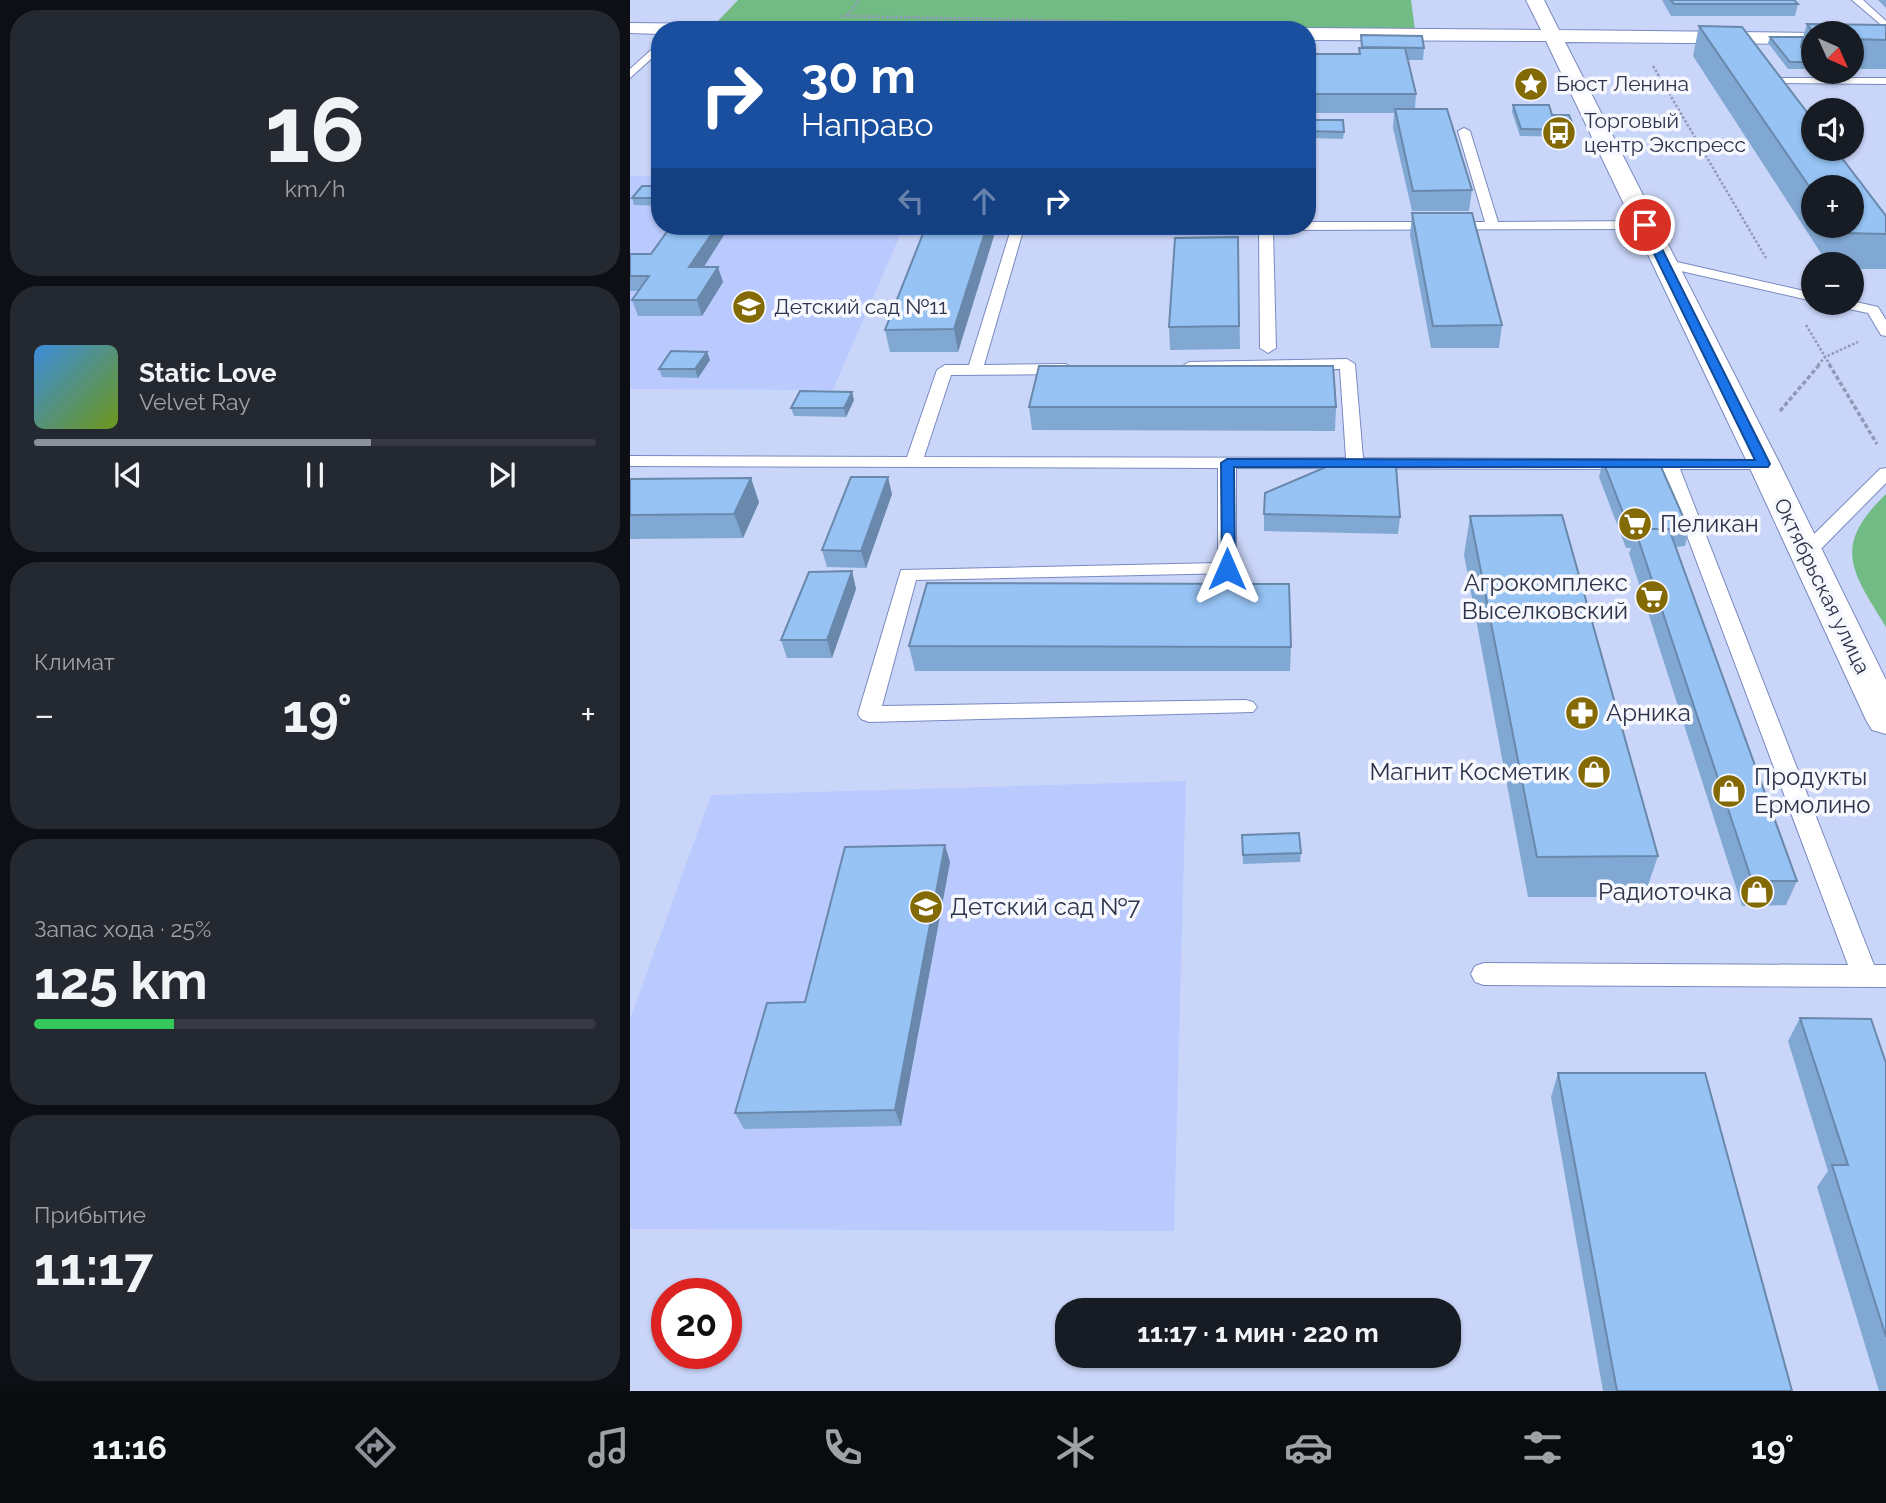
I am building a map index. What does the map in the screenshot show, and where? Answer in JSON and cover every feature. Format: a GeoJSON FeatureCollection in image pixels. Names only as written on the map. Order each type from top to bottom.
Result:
{"type":"FeatureCollection","features":[{"type":"Feature","properties":{"kind":"main road","name":"Октябрьская улица"},"geometry":{"type":"LineString","coordinates":[[1535,0],[1764,464],[1886,720]]}},
{"type":"Feature","properties":{"kind":"main road"},"geometry":{"type":"LineString","coordinates":[[630,28],[651,28]]}},
{"type":"Feature","properties":{"kind":"main road"},"geometry":{"type":"LineString","coordinates":[[1316,34],[1741,43],[1801,39]]}},
{"type":"Feature","properties":{"kind":"lane"},"geometry":{"type":"LineString","coordinates":[[1857,0],[1882,34]]}},
{"type":"Feature","properties":{"kind":"lane"},"geometry":{"type":"LineString","coordinates":[[630,75],[651,54]]}},
{"type":"Feature","properties":{"kind":"lane"},"geometry":{"type":"LineString","coordinates":[[1781,91],[1770,77],[1886,81]]}},
{"type":"Feature","properties":{"kind":"lane"},"geometry":{"type":"LineString","coordinates":[[1464,131],[1493,225]]}},
{"type":"Feature","properties":{"kind":"lane"},"geometry":{"type":"LineString","coordinates":[[1316,226],[1645,225]]}},
{"type":"Feature","properties":{"kind":"lane"},"geometry":{"type":"LineString","coordinates":[[975,370],[1016,235]]}},
{"type":"Feature","properties":{"kind":"lane"},"geometry":{"type":"LineString","coordinates":[[1266,235],[1268,348]]}},
{"type":"Feature","properties":{"kind":"lane"},"geometry":{"type":"LineString","coordinates":[[1664,263],[1801,294]]}},
{"type":"Feature","properties":{"kind":"lane"},"geometry":{"type":"LineString","coordinates":[[1880,310],[1885,331]]}},
{"type":"Feature","properties":{"kind":"lane"},"geometry":{"type":"LineString","coordinates":[[1168,367],[1347,364],[1355,463]]}},
{"type":"Feature","properties":{"kind":"lane"},"geometry":{"type":"LineString","coordinates":[[914,462],[945,370],[1085,368]]}},
{"type":"Feature","properties":{"kind":"lane"},"geometry":{"type":"LineString","coordinates":[[630,461],[1764,464]]}},
{"type":"Feature","properties":{"kind":"lane"},"geometry":{"type":"LineString","coordinates":[[1227,463],[1227,569],[908,574],[869,714],[1246,707]]}},
{"type":"Feature","properties":{"kind":"lane"},"geometry":{"type":"LineString","coordinates":[[1484,974],[1875,976],[1669,464]]}},
{"type":"Feature","properties":{"kind":"lane"},"geometry":{"type":"LineString","coordinates":[[1806,553],[1886,473]]}},
{"type":"Feature","properties":{"kind":"path"},"geometry":{"type":"LineString","coordinates":[[847,16],[859,0]]}},
{"type":"Feature","properties":{"kind":"path"},"geometry":{"type":"LineString","coordinates":[[834,15],[1092,21]]}},
{"type":"Feature","properties":{"kind":"path"},"geometry":{"type":"LineString","coordinates":[[1648,59],[1879,449]]}},
{"type":"Feature","properties":{"kind":"path"},"geometry":{"type":"LineString","coordinates":[[1742,421],[1773,420],[1825,357],[1885,331]]}},
{"type":"Feature","properties":{"kind":"shaded area","name":"Детский сад №11"},"geometry":{"type":"Polygon","coordinates":[[[630,176],[651,176],[651,235],[900,235],[833,390],[630,389],[630,176]]]}},
{"type":"Feature","properties":{"kind":"shaded area","name":"Детский сад №7"},"geometry":{"type":"Polygon","coordinates":[[[1186,781],[1174,1231],[630,1229],[630,1019],[711,795],[1186,781]]]}},
{"type":"Feature","properties":{"kind":"green space"},"geometry":{"type":"Polygon","coordinates":[[[738,0],[1411,0],[1415,30],[1316,29],[1316,21],[718,21],[738,0]]]}},
{"type":"Feature","properties":{"kind":"green space"},"geometry":{"type":"Polygon","coordinates":[[[1886,494],[1886,627],[1857,574],[1853,545],[1858,529],[1886,494]]]}},
{"type":"Feature","properties":{"kind":"building"},"geometry":{"type":"Polygon","coordinates":[[[1671,0],[1794,0],[1798,4],[1674,4],[1671,0]]]}},
{"type":"Feature","properties":{"kind":"building"},"geometry":{"type":"Polygon","coordinates":[[[1864,25],[1886,25],[1886,40],[1864,39],[1864,25]]]}},
{"type":"Feature","properties":{"kind":"building"},"geometry":{"type":"Polygon","coordinates":[[[1699,26],[1742,27],[1801,104],[1801,161],[1844,161],[1855,175],[1801,175],[1699,26]]]}},
{"type":"Feature","properties":{"kind":"building"},"geometry":{"type":"Polygon","coordinates":[[[1361,35],[1422,36],[1424,48],[1362,47],[1361,35]]]}},
{"type":"Feature","properties":{"kind":"building"},"geometry":{"type":"Polygon","coordinates":[[[1770,37],[1801,37],[1801,62],[1790,62],[1770,37]]]}},
{"type":"Feature","properties":{"kind":"building"},"geometry":{"type":"Polygon","coordinates":[[[1359,48],[1405,48],[1416,94],[1316,94],[1316,54],[1360,54],[1359,48]]]}},
{"type":"Feature","properties":{"kind":"building"},"geometry":{"type":"Polygon","coordinates":[[[1513,105],[1549,105],[1552,115],[1569,115],[1575,130],[1521,129],[1513,105]]]}},
{"type":"Feature","properties":{"kind":"building"},"geometry":{"type":"Polygon","coordinates":[[[1395,109],[1447,109],[1472,190],[1413,191],[1395,109]]]}},
{"type":"Feature","properties":{"kind":"building"},"geometry":{"type":"Polygon","coordinates":[[[1316,120],[1343,120],[1344,132],[1316,131],[1316,120]]]}},
{"type":"Feature","properties":{"kind":"building"},"geometry":{"type":"Polygon","coordinates":[[[642,186],[651,186],[651,198],[632,198],[642,186]]]}},
{"type":"Feature","properties":{"kind":"building"},"geometry":{"type":"Polygon","coordinates":[[[1864,187],[1886,216],[1886,234],[1864,234],[1864,187]]]}},
{"type":"Feature","properties":{"kind":"building"},"geometry":{"type":"Polygon","coordinates":[[[1412,213],[1472,213],[1502,325],[1433,326],[1412,213]]]}},
{"type":"Feature","properties":{"kind":"building"},"geometry":{"type":"Polygon","coordinates":[[[665,235],[711,235],[689,267],[718,267],[697,300],[632,300],[649,276],[630,276],[630,254],[651,254],[665,235]]]}},
{"type":"Feature","properties":{"kind":"building"},"geometry":{"type":"Polygon","coordinates":[[[922,235],[984,235],[954,329],[885,330],[922,235]]]}},
{"type":"Feature","properties":{"kind":"building"},"geometry":{"type":"Polygon","coordinates":[[[1238,237],[1239,326],[1169,327],[1175,238],[1238,237]]]}},
{"type":"Feature","properties":{"kind":"building"},"geometry":{"type":"Polygon","coordinates":[[[671,351],[707,352],[695,369],[659,369],[671,351]]]}},
{"type":"Feature","properties":{"kind":"building"},"geometry":{"type":"Polygon","coordinates":[[[1039,366],[1333,366],[1336,407],[1029,407],[1039,366]]]}},
{"type":"Feature","properties":{"kind":"building"},"geometry":{"type":"Polygon","coordinates":[[[800,391],[852,392],[844,408],[791,408],[800,391]]]}},
{"type":"Feature","properties":{"kind":"building"},"geometry":{"type":"Polygon","coordinates":[[[1658,460],[1689,530],[1630,531],[1603,461],[1658,460]]]}},
{"type":"Feature","properties":{"kind":"building"},"geometry":{"type":"Polygon","coordinates":[[[1333,464],[1396,466],[1400,517],[1264,514],[1265,493],[1333,464]]]}},
{"type":"Feature","properties":{"kind":"building"},"geometry":{"type":"Polygon","coordinates":[[[851,477],[888,477],[861,551],[822,550],[851,477]]]}},
{"type":"Feature","properties":{"kind":"building"},"geometry":{"type":"Polygon","coordinates":[[[751,478],[734,514],[630,515],[630,479],[751,478]]]}},
{"type":"Feature","properties":{"kind":"building"},"geometry":{"type":"Polygon","coordinates":[[[1562,515],[1658,856],[1537,857],[1470,516],[1562,515]]]}},
{"type":"Feature","properties":{"kind":"building"},"geometry":{"type":"Polygon","coordinates":[[[1635,529],[1669,529],[1797,881],[1752,881],[1635,529]]]}},
{"type":"Feature","properties":{"kind":"building"},"geometry":{"type":"Polygon","coordinates":[[[852,571],[827,640],[781,640],[809,572],[852,571]]]}},
{"type":"Feature","properties":{"kind":"building"},"geometry":{"type":"Polygon","coordinates":[[[927,583],[1289,584],[1291,647],[909,646],[927,583]]]}},
{"type":"Feature","properties":{"kind":"building"},"geometry":{"type":"Polygon","coordinates":[[[1299,833],[1301,853],[1243,855],[1242,835],[1299,833]]]}},
{"type":"Feature","properties":{"kind":"building"},"geometry":{"type":"Polygon","coordinates":[[[945,845],[895,1110],[735,1113],[767,1003],[805,1002],[845,847],[945,845]]]}},
{"type":"Feature","properties":{"kind":"building"},"geometry":{"type":"Polygon","coordinates":[[[1800,1018],[1871,1019],[1886,1063],[1886,1337],[1832,1165],[1848,1165],[1800,1018]]]}},
{"type":"Feature","properties":{"kind":"building"},"geometry":{"type":"Polygon","coordinates":[[[1558,1073],[1705,1073],[1792,1391],[1617,1391],[1558,1073]]]}},
{"type":"Feature","properties":{"kind":"place","name":"Бюст Ленина"},"geometry":{"type":"Point","coordinates":[1531,84]}},
{"type":"Feature","properties":{"kind":"place","name":"Торговый центр Экспресс"},"geometry":{"type":"Point","coordinates":[1559,133]}},
{"type":"Feature","properties":{"kind":"place","name":"Детский сад №11"},"geometry":{"type":"Point","coordinates":[749,307]}},
{"type":"Feature","properties":{"kind":"place","name":"Пеликан"},"geometry":{"type":"Point","coordinates":[1635,524]}},
{"type":"Feature","properties":{"kind":"place","name":"Агрокомплекс Выселковский"},"geometry":{"type":"Point","coordinates":[1652,597]}},
{"type":"Feature","properties":{"kind":"place","name":"Арника"},"geometry":{"type":"Point","coordinates":[1582,713]}},
{"type":"Feature","properties":{"kind":"place","name":"Магнит Косметик"},"geometry":{"type":"Point","coordinates":[1594,772]}},
{"type":"Feature","properties":{"kind":"place","name":"Продукты Ермолино"},"geometry":{"type":"Point","coordinates":[1729,791]}},
{"type":"Feature","properties":{"kind":"place","name":"Радиоточка"},"geometry":{"type":"Point","coordinates":[1757,892]}},
{"type":"Feature","properties":{"kind":"place","name":"Детский сад №7"},"geometry":{"type":"Point","coordinates":[926,907]}},
{"type":"Feature","properties":{"kind":"route"},"geometry":{"type":"LineString","coordinates":[[1227,569],[1227,463],[1764,464],[1645,225]]}}]}
